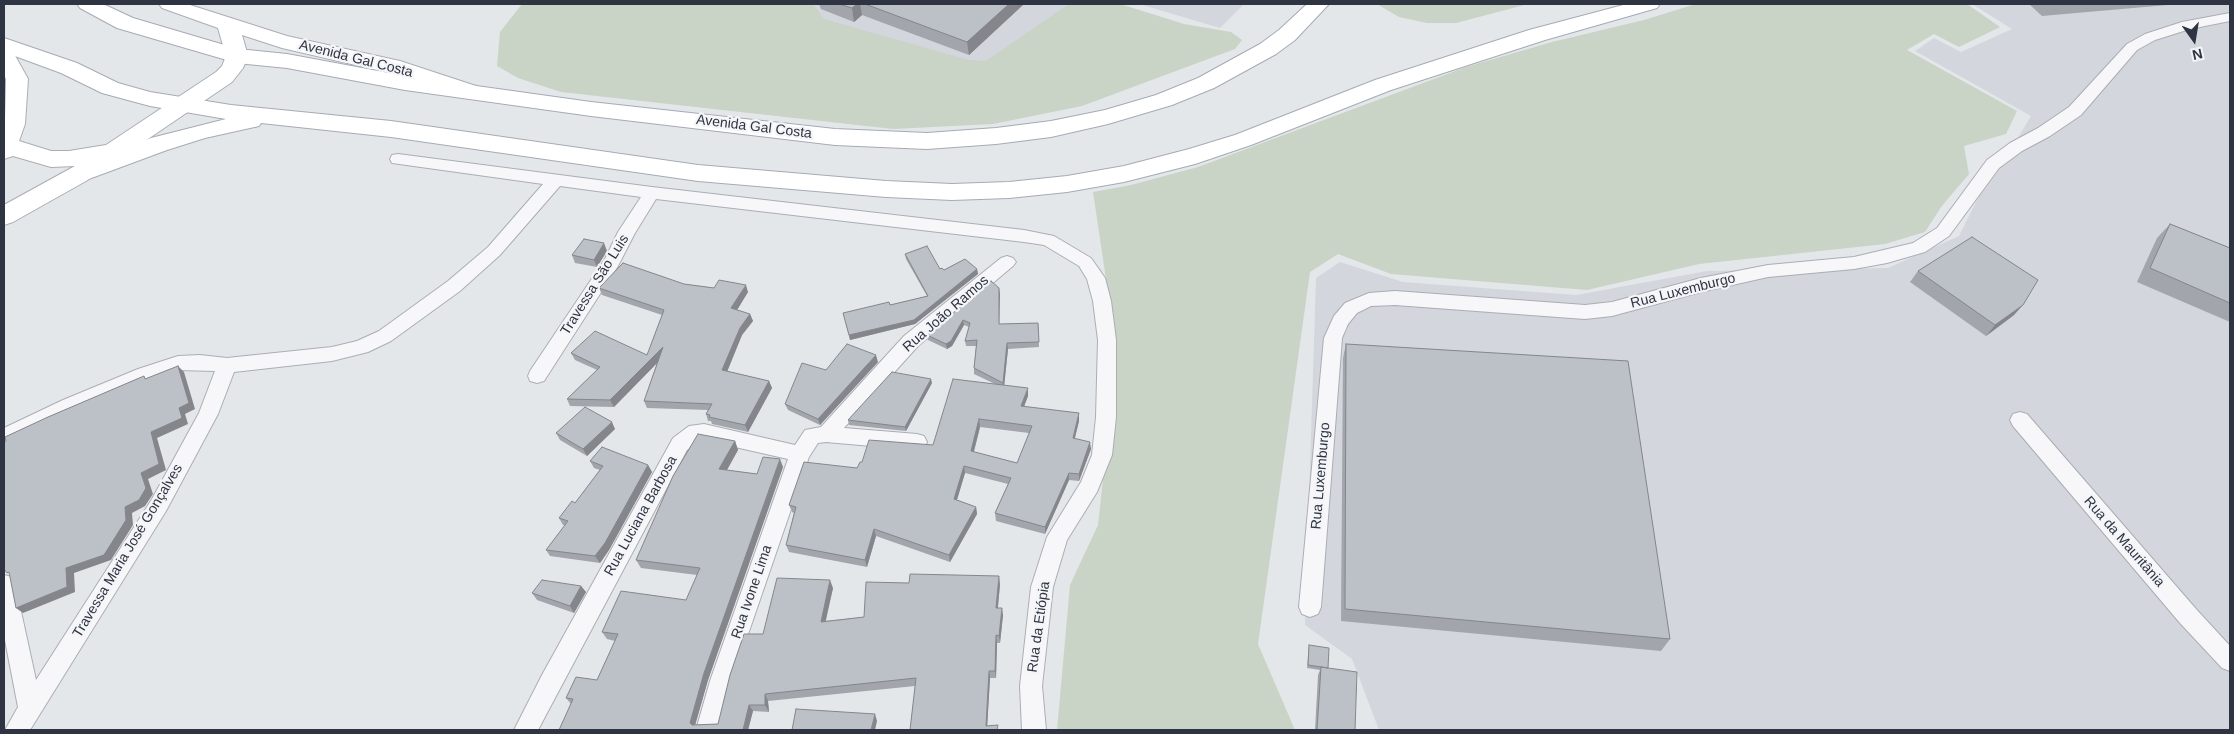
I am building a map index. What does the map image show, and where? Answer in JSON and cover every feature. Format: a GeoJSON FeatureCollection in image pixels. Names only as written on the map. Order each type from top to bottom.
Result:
{"type":"FeatureCollection","features":[{"type":"Feature","properties":{"kind":"main road"},"geometry":{"type":"LineString","coordinates":[[87,4],[125,23],[237,56],[288,61],[471,92]]}},
{"type":"Feature","properties":{"kind":"main road","name":"Avenida Gal Costa"},"geometry":{"type":"LineString","coordinates":[[169,4],[228,25],[282,41],[392,66],[471,92],[835,137],[927,140],[996,136],[1051,129],[1108,117],[1172,97],[1206,83],[1268,49],[1319,4]]}},
{"type":"Feature","properties":{"kind":"main road"},"geometry":{"type":"LineString","coordinates":[[4,45],[69,68],[110,88],[150,99],[182,104],[277,117],[391,128],[708,174],[886,189],[952,192],[1008,190],[1068,184],[1124,174],[1195,156],[1243,140],[1384,86],[1537,35],[1650,4]]}},
{"type":"Feature","properties":{"kind":"main road"},"geometry":{"type":"LineString","coordinates":[[4,216],[78,175],[117,147],[213,86],[224,77],[232,68],[237,56],[228,25]]}},
{"type":"Feature","properties":{"kind":"main road"},"geometry":{"type":"LineString","coordinates":[[4,55],[17,79],[10,106],[5,148],[51,159],[69,159],[94,155],[117,147]]}},
{"type":"Feature","properties":{"kind":"main road"},"geometry":{"type":"LineString","coordinates":[[78,175],[159,144],[202,131],[277,117]]}},
{"type":"Feature","properties":{"kind":"street","name":"Rua Luxemburgo"},"geometry":{"type":"LineString","coordinates":[[1310,607],[1333,338],[1340,321],[1351,308],[1369,300],[1395,298],[1585,312],[1612,309],[1700,285],[1768,271],[1854,263],[1919,248],[1943,232],[1993,164],[2016,147],[2044,132],[2075,111],[2132,47],[2150,37],[2187,25],[2230,17]]}},
{"type":"Feature","properties":{"kind":"street"},"geometry":{"type":"LineString","coordinates":[[398,159],[652,193]]}},
{"type":"Feature","properties":{"kind":"street"},"geometry":{"type":"LineString","coordinates":[[4,437],[70,404],[178,363],[227,364],[282,361],[332,354],[361,347],[385,336],[454,286],[494,251],[557,180]]}},
{"type":"Feature","properties":{"kind":"street","name":"Rua da Etiópia"},"geometry":{"type":"LineString","coordinates":[[652,193],[1016,234],[1048,240],[1085,262],[1096,278],[1102,301],[1107,340],[1106,417],[1102,455],[1090,486],[1057,537],[1042,587],[1031,686],[1034,730]]}},
{"type":"Feature","properties":{"kind":"street","name":"Travessa São Luis"},"geometry":{"type":"LineString","coordinates":[[537,376],[612,262],[652,193]]}},
{"type":"Feature","properties":{"kind":"street","name":"Rua João Ramos"},"geometry":{"type":"LineString","coordinates":[[826,434],[911,341],[1006,262]]}},
{"type":"Feature","properties":{"kind":"street","name":"Travessa Maria José Gonçalves"},"geometry":{"type":"LineString","coordinates":[[17,730],[159,505],[208,414],[227,364]]}},
{"type":"Feature","properties":{"kind":"street","name":"Rua da Mauritânia"},"geometry":{"type":"LineString","coordinates":[[2020,420],[2188,616],[2230,661]]}},
{"type":"Feature","properties":{"kind":"street","name":"Rua Luciana Barbosa"},"geometry":{"type":"LineString","coordinates":[[526,730],[680,444],[696,432],[704,432],[800,454]]}},
{"type":"Feature","properties":{"kind":"street"},"geometry":{"type":"LineString","coordinates":[[800,454],[812,436],[826,434],[916,442]]}},
{"type":"Feature","properties":{"kind":"street","name":"Rua Ivone Lima"},"geometry":{"type":"LineString","coordinates":[[708,730],[724,672],[800,454]]}},
{"type":"Feature","properties":{"kind":"street"},"geometry":{"type":"LineString","coordinates":[[4,584],[30,708]]}},
{"type":"Feature","properties":{"kind":"shaded area"},"geometry":{"type":"Polygon","coordinates":[[[522,4],[813,4],[824,19],[969,60],[986,61],[1069,4],[1120,4],[1184,24],[1231,32],[1242,40],[1235,49],[1082,106],[993,124],[893,129],[561,92],[518,78],[497,66],[500,32],[522,4]]]}},
{"type":"Feature","properties":{"kind":"shaded area"},"geometry":{"type":"Polygon","coordinates":[[[815,4],[1070,4],[984,66],[797,18],[815,4]]]}},
{"type":"Feature","properties":{"kind":"shaded area"},"geometry":{"type":"Polygon","coordinates":[[[1139,4],[1244,4],[1220,28],[1139,4]]]}},
{"type":"Feature","properties":{"kind":"shaded area"},"geometry":{"type":"Polygon","coordinates":[[[1377,4],[1528,4],[1456,23],[1427,23],[1399,17],[1377,4]]]}},
{"type":"Feature","properties":{"kind":"shaded area"},"geometry":{"type":"Polygon","coordinates":[[[1696,4],[1967,4],[2000,27],[1959,47],[1934,34],[1907,50],[2017,111],[2006,134],[1964,146],[1969,174],[1941,207],[1925,232],[1885,244],[1699,264],[1587,290],[1391,274],[1338,254],[1310,272],[1258,644],[1295,730],[1057,730],[1070,585],[1098,525],[1117,353],[1093,192],[1131,185],[1198,167],[1466,67],[1552,42],[1644,20],[1696,4]]]}},
{"type":"Feature","properties":{"kind":"shaded area"},"geometry":{"type":"Polygon","coordinates":[[[1972,4],[2230,4],[2230,730],[1379,730],[1352,659],[1305,625],[1316,278],[1340,262],[1403,282],[1576,295],[1707,271],[1888,268],[1959,236],[1979,196],[1998,171],[2031,116],[1915,51],[1934,38],[1961,52],[2012,29],[1972,4]]]}},
{"type":"Feature","properties":{"kind":"building"},"geometry":{"type":"Polygon","coordinates":[[[839,4],[857,4],[852,8],[839,4]]]}},
{"type":"Feature","properties":{"kind":"building"},"geometry":{"type":"Polygon","coordinates":[[[865,4],[1009,4],[967,42],[865,4]]]}},
{"type":"Feature","properties":{"kind":"building"},"geometry":{"type":"Polygon","coordinates":[[[2170,224],[2230,248],[2230,303],[2150,268],[2170,224]]]}},
{"type":"Feature","properties":{"kind":"building"},"geometry":{"type":"Polygon","coordinates":[[[1972,237],[2038,280],[2023,305],[1995,325],[1918,271],[1972,237]]]}},
{"type":"Feature","properties":{"kind":"building"},"geometry":{"type":"Polygon","coordinates":[[[584,239],[604,243],[594,260],[572,255],[584,239]]]}},
{"type":"Feature","properties":{"kind":"building"},"geometry":{"type":"Polygon","coordinates":[[[927,246],[940,269],[944,270],[965,259],[977,269],[914,320],[849,335],[843,313],[889,302],[890,305],[928,296],[905,254],[927,246]]]}},
{"type":"Feature","properties":{"kind":"building"},"geometry":{"type":"Polygon","coordinates":[[[623,263],[684,284],[714,288],[719,280],[746,285],[731,308],[750,314],[740,328],[722,370],[769,381],[745,425],[709,417],[710,415],[706,414],[712,404],[644,401],[663,347],[610,400],[567,399],[600,367],[571,353],[595,331],[647,355],[664,310],[599,288],[623,263]]]}},
{"type":"Feature","properties":{"kind":"building"},"geometry":{"type":"Polygon","coordinates":[[[991,281],[999,288],[999,324],[1038,323],[1039,342],[1007,343],[1003,383],[974,368],[977,340],[965,341],[970,323],[963,320],[951,341],[946,344],[927,335],[991,281]]]}},
{"type":"Feature","properties":{"kind":"building"},"geometry":{"type":"Polygon","coordinates":[[[847,344],[876,355],[818,419],[785,404],[802,363],[826,370],[847,344]]]}},
{"type":"Feature","properties":{"kind":"building"},"geometry":{"type":"Polygon","coordinates":[[[1346,344],[1628,361],[1670,639],[1345,609],[1346,344]]]}},
{"type":"Feature","properties":{"kind":"building"},"geometry":{"type":"Polygon","coordinates":[[[178,366],[189,403],[179,408],[182,418],[151,432],[159,464],[141,473],[146,488],[139,500],[125,507],[126,520],[104,555],[66,568],[67,587],[16,608],[9,572],[7,573],[4,569],[5,437],[144,376],[145,379],[178,366]]]}},
{"type":"Feature","properties":{"kind":"building"},"geometry":{"type":"Polygon","coordinates":[[[892,372],[931,379],[905,427],[848,420],[892,372]]]}},
{"type":"Feature","properties":{"kind":"building"},"geometry":{"type":"Polygon","coordinates":[[[953,379],[1028,388],[1021,406],[1079,413],[1073,438],[1090,442],[1079,474],[1069,473],[1045,527],[995,513],[1011,478],[964,466],[954,499],[976,507],[949,555],[874,529],[865,560],[786,545],[796,507],[789,505],[804,462],[857,468],[860,462],[862,462],[869,440],[933,445],[953,379]],[[979,419],[971,451],[1017,463],[1032,426],[979,419]]]}},
{"type":"Feature","properties":{"kind":"building"},"geometry":{"type":"Polygon","coordinates":[[[585,407],[612,422],[583,449],[556,433],[585,407]]]}},
{"type":"Feature","properties":{"kind":"building"},"geometry":{"type":"Polygon","coordinates":[[[698,434],[735,441],[719,469],[757,474],[763,457],[780,459],[704,673],[690,723],[692,725],[718,724],[730,675],[744,634],[763,634],[777,578],[830,580],[821,622],[864,617],[866,582],[909,583],[910,574],[999,576],[996,608],[1002,608],[999,636],[996,635],[995,671],[989,671],[986,726],[998,725],[997,730],[910,730],[916,678],[765,694],[765,705],[749,705],[743,730],[559,730],[573,699],[566,698],[576,677],[597,680],[618,634],[602,632],[621,591],[686,600],[700,568],[636,560],[673,476],[698,434]]]}},
{"type":"Feature","properties":{"kind":"building"},"geometry":{"type":"Polygon","coordinates":[[[602,447],[648,465],[605,543],[595,556],[546,550],[568,521],[559,518],[572,501],[575,503],[603,466],[590,461],[602,447]]]}},
{"type":"Feature","properties":{"kind":"building"},"geometry":{"type":"Polygon","coordinates":[[[542,580],[581,586],[570,606],[532,593],[542,580]]]}},
{"type":"Feature","properties":{"kind":"building"},"geometry":{"type":"Polygon","coordinates":[[[1309,645],[1329,648],[1328,668],[1308,665],[1309,645]]]}},
{"type":"Feature","properties":{"kind":"building"},"geometry":{"type":"Polygon","coordinates":[[[1321,667],[1357,672],[1355,730],[1317,730],[1321,667]]]}},
{"type":"Feature","properties":{"kind":"building"},"geometry":{"type":"Polygon","coordinates":[[[796,709],[875,714],[871,730],[792,730],[796,709]]]}}]}
